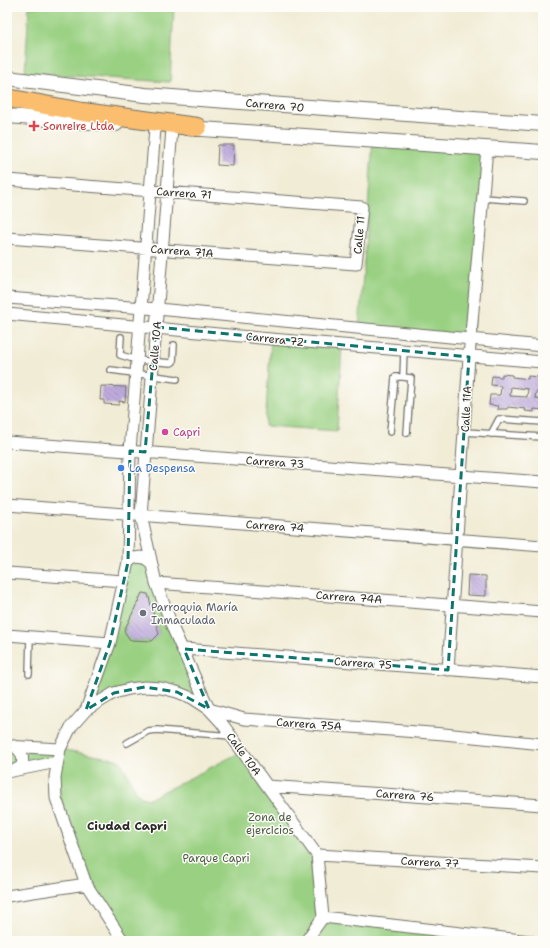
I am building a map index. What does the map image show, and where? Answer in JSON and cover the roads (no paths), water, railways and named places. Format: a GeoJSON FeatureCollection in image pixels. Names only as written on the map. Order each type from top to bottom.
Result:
{"type":"FeatureCollection","features":[{"type":"Feature","properties":{"kind":"main road"},"geometry":{"type":"LineString","coordinates":[[7,98],[56,108],[196,127]]}},
{"type":"Feature","properties":{"kind":"street","name":"Carrera 70"},"geometry":{"type":"LineString","coordinates":[[7,78],[145,95],[543,124]]}},
{"type":"Feature","properties":{"kind":"street"},"geometry":{"type":"LineString","coordinates":[[7,116],[155,128],[172,129],[196,127],[543,152]]}},
{"type":"Feature","properties":{"kind":"street","name":"Calle 10A"},"geometry":{"type":"LineString","coordinates":[[123,941],[86,884],[56,798],[54,777],[60,750],[71,727],[86,710],[110,643],[128,562],[130,451],[155,128]]}},
{"type":"Feature","properties":{"kind":"street","name":"Calle 10A"},"geometry":{"type":"LineString","coordinates":[[172,129],[141,515],[150,562],[156,583],[174,631],[184,649],[209,709],[221,722],[317,855]]}},
{"type":"Feature","properties":{"kind":"street","name":"Calle 11A"},"geometry":{"type":"LineString","coordinates":[[448,670],[462,476],[470,432],[469,357],[472,340],[487,148]]}},
{"type":"Feature","properties":{"kind":"street","name":"Carrera 71"},"geometry":{"type":"LineString","coordinates":[[7,180],[362,206]]}},
{"type":"Feature","properties":{"kind":"street","name":"Calle 11"},"geometry":{"type":"LineString","coordinates":[[356,264],[362,206]]}},
{"type":"Feature","properties":{"kind":"street","name":"Carrera 71A"},"geometry":{"type":"LineString","coordinates":[[7,238],[356,264]]}},
{"type":"Feature","properties":{"kind":"street","name":"Carrera 72"},"geometry":{"type":"LineString","coordinates":[[7,298],[158,309],[543,346]]}},
{"type":"Feature","properties":{"kind":"street","name":"Carrera 72"},"geometry":{"type":"LineString","coordinates":[[7,314],[469,357],[543,362]]}},
{"type":"Feature","properties":{"kind":"street","name":"Carrera 73"},"geometry":{"type":"LineString","coordinates":[[7,442],[543,482]]}},
{"type":"Feature","properties":{"kind":"street","name":"Carrera 74"},"geometry":{"type":"LineString","coordinates":[[7,505],[543,546]]}},
{"type":"Feature","properties":{"kind":"street"},"geometry":{"type":"LineString","coordinates":[[128,562],[137,557],[144,558],[150,562]]}},
{"type":"Feature","properties":{"kind":"street"},"geometry":{"type":"LineString","coordinates":[[7,573],[124,581]]}},
{"type":"Feature","properties":{"kind":"street","name":"Carrera 74A"},"geometry":{"type":"LineString","coordinates":[[156,583],[543,612]]}},
{"type":"Feature","properties":{"kind":"street"},"geometry":{"type":"LineString","coordinates":[[7,634],[110,643]]}},
{"type":"Feature","properties":{"kind":"street","name":"Carrera 75"},"geometry":{"type":"LineString","coordinates":[[184,649],[543,678]]}},
{"type":"Feature","properties":{"kind":"street","name":"Carrera 75A"},"geometry":{"type":"LineString","coordinates":[[86,710],[114,693],[145,687],[177,692],[192,698],[209,709],[244,719],[444,734],[543,744]]}},
{"type":"Feature","properties":{"kind":"street"},"geometry":{"type":"LineString","coordinates":[[10,746],[60,750]]}},
{"type":"Feature","properties":{"kind":"street"},"geometry":{"type":"LineString","coordinates":[[10,746],[20,751],[23,758],[22,766],[11,771]]}},
{"type":"Feature","properties":{"kind":"street"},"geometry":{"type":"LineString","coordinates":[[11,771],[57,762]]}},
{"type":"Feature","properties":{"kind":"street","name":"Carrera 76"},"geometry":{"type":"LineString","coordinates":[[267,786],[543,805]]}},
{"type":"Feature","properties":{"kind":"street"},"geometry":{"type":"LineString","coordinates":[[306,941],[323,917],[317,855]]}},
{"type":"Feature","properties":{"kind":"street","name":"Carrera 77"},"geometry":{"type":"LineString","coordinates":[[317,855],[543,868]]}},
{"type":"Feature","properties":{"kind":"street"},"geometry":{"type":"LineString","coordinates":[[7,896],[86,884]]}},
{"type":"Feature","properties":{"kind":"street"},"geometry":{"type":"LineString","coordinates":[[323,917],[530,941]]}},
{"type":"Feature","properties":{"kind":"lane"},"geometry":{"type":"LineString","coordinates":[[483,198],[524,201]]}},
{"type":"Feature","properties":{"kind":"lane"},"geometry":{"type":"LineString","coordinates":[[121,337],[120,355],[137,360],[172,363],[174,345]]}},
{"type":"Feature","properties":{"kind":"lane"},"geometry":{"type":"LineString","coordinates":[[403,378],[404,351]]}},
{"type":"Feature","properties":{"kind":"lane"},"geometry":{"type":"LineString","coordinates":[[111,370],[152,377],[177,379]]}},
{"type":"Feature","properties":{"kind":"lane"},"geometry":{"type":"LineString","coordinates":[[390,432],[394,377],[411,378],[407,433]]}},
{"type":"Feature","properties":{"kind":"lane"},"geometry":{"type":"LineString","coordinates":[[491,434],[499,419],[543,422]]}},
{"type":"Feature","properties":{"kind":"lane"},"geometry":{"type":"LineString","coordinates":[[470,432],[543,438]]}},
{"type":"Feature","properties":{"kind":"lane"},"geometry":{"type":"LineString","coordinates":[[29,674],[30,636]]}},
{"type":"Feature","properties":{"kind":"lane"},"geometry":{"type":"LineString","coordinates":[[128,743],[148,731],[157,730],[231,736]]}},
{"type":"Feature","properties":{"kind":"place","name":"Sonreire Ltda"},"geometry":{"type":"Point","coordinates":[34,126]}},
{"type":"Feature","properties":{"kind":"place","name":"Capri"},"geometry":{"type":"Point","coordinates":[165,432]}},
{"type":"Feature","properties":{"kind":"place","name":"La Despensa"},"geometry":{"type":"Point","coordinates":[121,468]}},
{"type":"Feature","properties":{"kind":"place","name":"Parroquia María Inmaculada"},"geometry":{"type":"Point","coordinates":[143,613]}},
{"type":"Feature","properties":{"kind":"district","name":"Ciudad Capri"},"geometry":{"type":"Point","coordinates":[127,826]}},
{"type":"Feature","properties":{"kind":"park label","name":"Zona de ejercicios"},"geometry":{"type":"Point","coordinates":[270,823]}},
{"type":"Feature","properties":{"kind":"park label","name":"Parque Capri"},"geometry":{"type":"Point","coordinates":[216,858]}}]}
